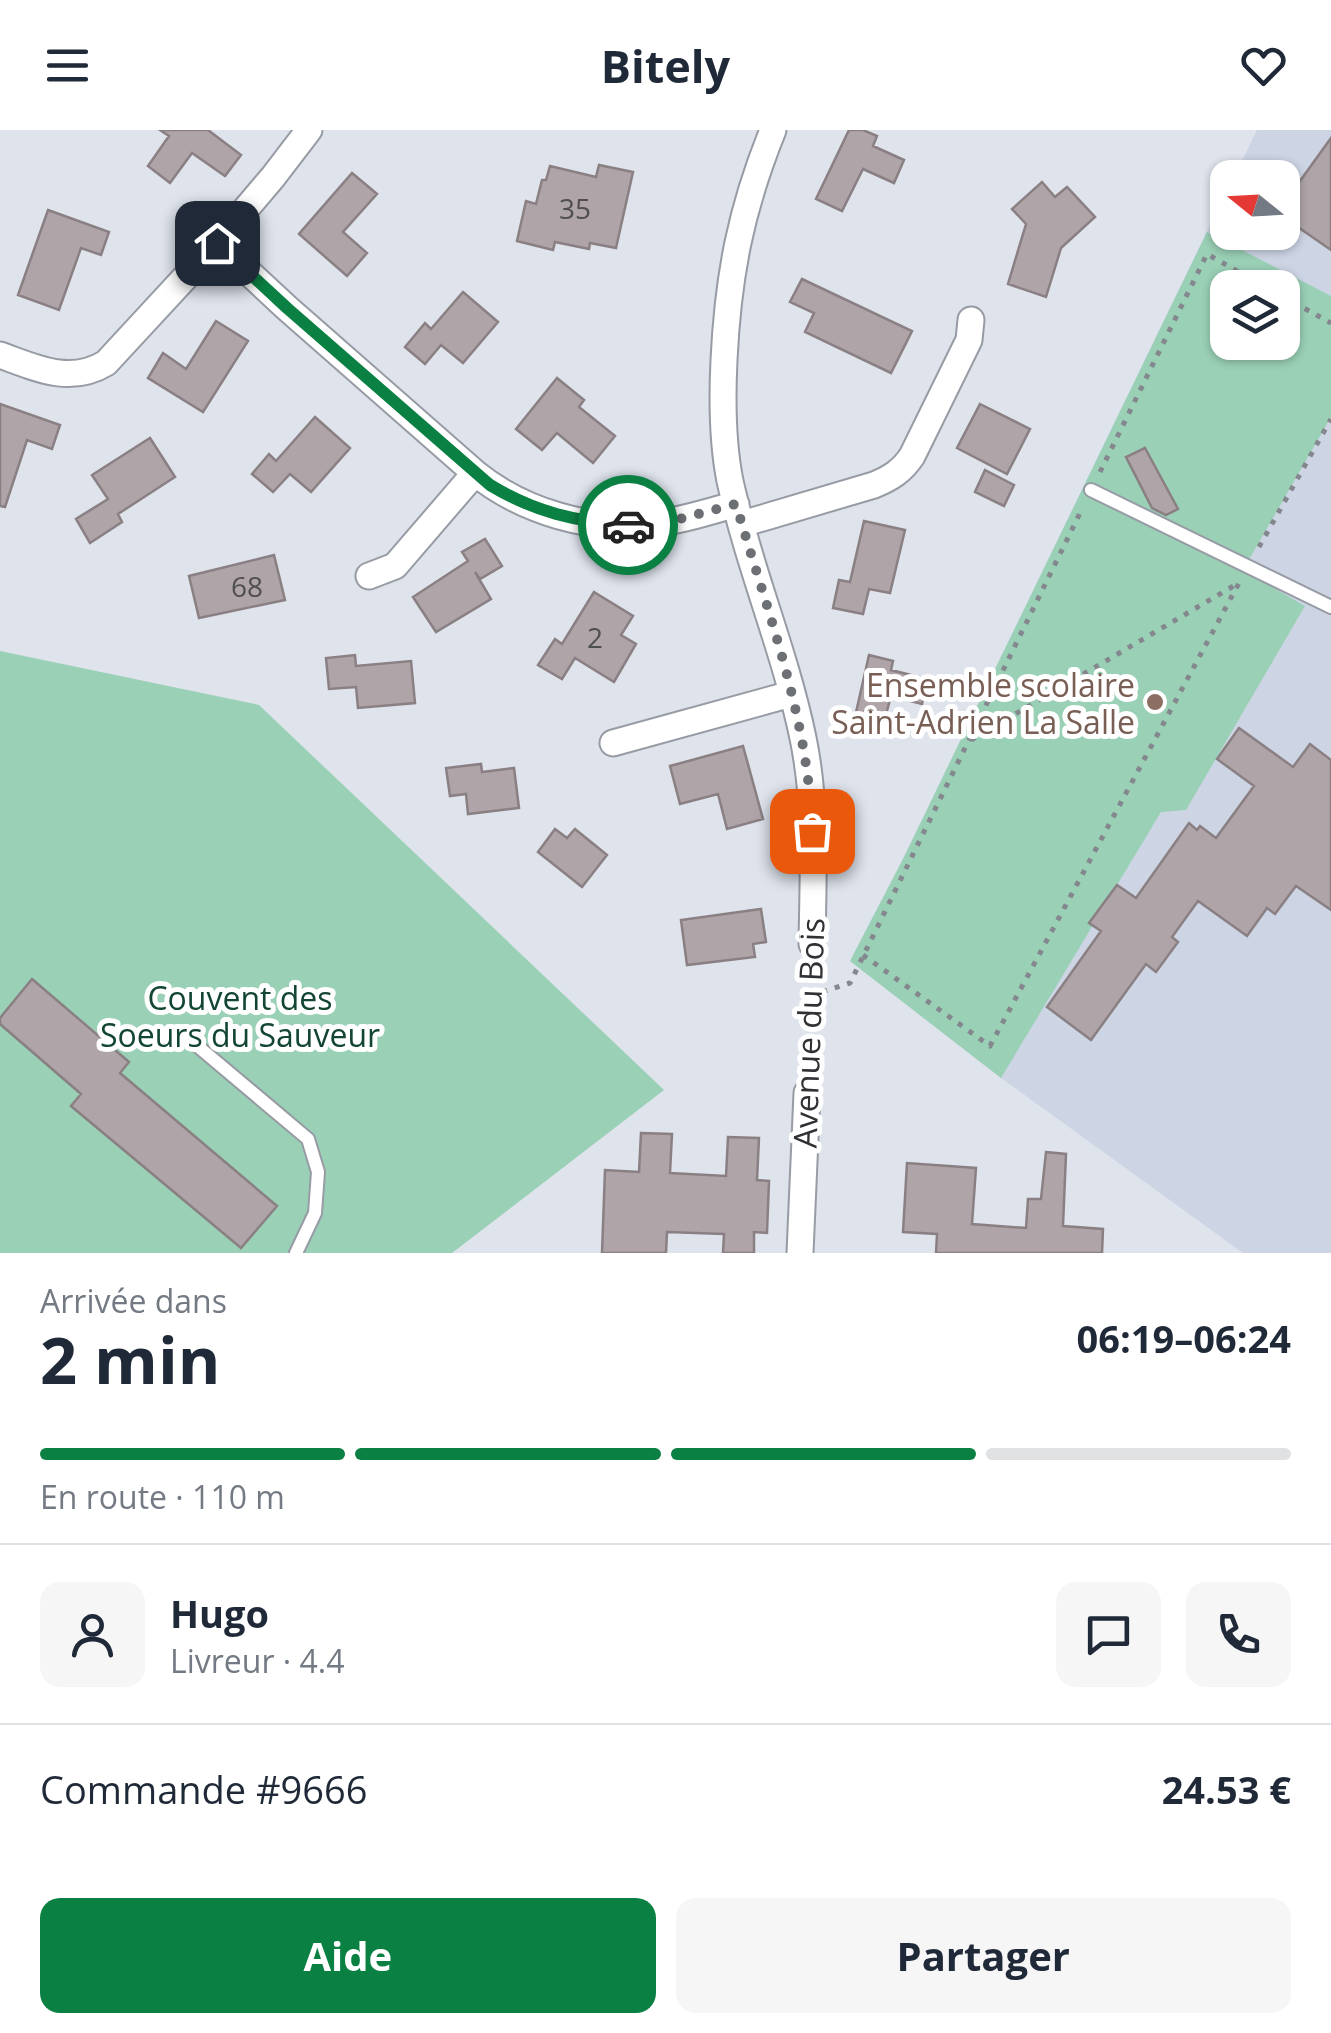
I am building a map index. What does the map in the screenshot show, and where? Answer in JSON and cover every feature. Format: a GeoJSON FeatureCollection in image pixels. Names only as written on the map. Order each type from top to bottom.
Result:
{"type":"FeatureCollection","features":[{"type":"Feature","properties":{"kind":"street","name":"Avenue du Bois"},"geometry":{"type":"LineString","coordinates":[[773,130],[742,218],[728,294],[723,435],[739,514],[803,740],[811,801],[812,944]]}},
{"type":"Feature","properties":{"kind":"street"},"geometry":{"type":"LineString","coordinates":[[0,354],[58,374],[97,369],[106,363],[217,243],[303,132]]}},
{"type":"Feature","properties":{"kind":"street"},"geometry":{"type":"LineString","coordinates":[[217,243],[490,485],[550,514],[596,522],[647,525],[739,514],[874,486],[890,478],[912,456],[969,340],[971,320]]}},
{"type":"Feature","properties":{"kind":"street"},"geometry":{"type":"LineString","coordinates":[[370,576],[395,566],[475,473]]}},
{"type":"Feature","properties":{"kind":"street"},"geometry":{"type":"LineString","coordinates":[[613,743],[792,694]]}},
{"type":"Feature","properties":{"kind":"street","name":"Avenue du Bois"},"geometry":{"type":"LineString","coordinates":[[800,1253],[806,1093]]}},
{"type":"Feature","properties":{"kind":"lane"},"geometry":{"type":"LineString","coordinates":[[1091,490],[1331,607]]}},
{"type":"Feature","properties":{"kind":"lane"},"geometry":{"type":"LineString","coordinates":[[182,1033],[308,1140],[318,1172],[316,1213],[296,1253]]}},
{"type":"Feature","properties":{"kind":"path"},"geometry":{"type":"LineString","coordinates":[[810,996],[850,983],[1206,254],[1235,270]]}},
{"type":"Feature","properties":{"kind":"path"},"geometry":{"type":"LineString","coordinates":[[1300,306],[1331,323]]}},
{"type":"Feature","properties":{"kind":"path"},"geometry":{"type":"LineString","coordinates":[[1248,567],[1331,419]]}},
{"type":"Feature","properties":{"kind":"path"},"geometry":{"type":"LineString","coordinates":[[863,955],[990,1046],[1240,582],[968,742]]}},
{"type":"Feature","properties":{"kind":"path","name":"Avenue du Bois"},"geometry":{"type":"LineString","coordinates":[[806,1093],[812,944]]}},
{"type":"Feature","properties":{"kind":"shaded area","name":"Ensemble scolaire Saint-Adrien La Salle"},"geometry":{"type":"Polygon","coordinates":[[[1257,130],[1331,130],[1331,1253],[1243,1253],[1001,1078],[850,961],[1210,225],[1210,250],[1300,250],[1300,160],[1242,160],[1257,130]]]}},
{"type":"Feature","properties":{"kind":"green space"},"geometry":{"type":"Polygon","coordinates":[[[1207,232],[1210,250],[1242,250],[1281,270],[1210,270],[1210,360],[1300,360],[1300,280],[1331,296],[1331,417],[1243,570],[1305,606],[1186,810],[1161,812],[1001,1078],[850,961],[1207,232]]]}},
{"type":"Feature","properties":{"kind":"green space","name":"Couvent des Soeurs du Sauveur"},"geometry":{"type":"Polygon","coordinates":[[[0,651],[259,705],[664,1090],[452,1253],[0,1253],[0,651]]]}},
{"type":"Feature","properties":{"kind":"building"},"geometry":{"type":"Polygon","coordinates":[[[160,130],[208,130],[241,155],[225,176],[192,153],[170,183],[148,166],[169,136],[160,130]]]}},
{"type":"Feature","properties":{"kind":"building"},"geometry":{"type":"Polygon","coordinates":[[[849,130],[877,136],[873,146],[904,160],[894,183],[863,169],[842,211],[816,199],[849,130]]]}},
{"type":"Feature","properties":{"kind":"building"},"geometry":{"type":"Polygon","coordinates":[[[1331,138],[1331,250],[1300,228],[1300,181],[1331,138]]]}},
{"type":"Feature","properties":{"kind":"building"},"geometry":{"type":"Polygon","coordinates":[[[599,165],[633,172],[616,248],[590,243],[589,249],[555,242],[553,250],[517,241],[526,201],[536,204],[550,166],[596,177],[599,165]]]}},
{"type":"Feature","properties":{"kind":"building"},"geometry":{"type":"Polygon","coordinates":[[[352,173],[377,194],[343,232],[367,253],[347,276],[299,234],[352,173]]]}},
{"type":"Feature","properties":{"kind":"building"},"geometry":{"type":"Polygon","coordinates":[[[1042,182],[1055,197],[1067,187],[1095,217],[1061,248],[1046,297],[1008,284],[1026,224],[1012,209],[1042,182]]]}},
{"type":"Feature","properties":{"kind":"building"},"geometry":{"type":"Polygon","coordinates":[[[48,210],[109,232],[101,255],[81,248],[59,310],[18,295],[48,210]]]}},
{"type":"Feature","properties":{"kind":"building"},"geometry":{"type":"Polygon","coordinates":[[[802,279],[912,331],[891,373],[805,332],[814,313],[790,302],[802,279]]]}},
{"type":"Feature","properties":{"kind":"building"},"geometry":{"type":"Polygon","coordinates":[[[463,292],[498,322],[463,363],[441,345],[425,364],[405,347],[425,323],[431,329],[463,292]]]}},
{"type":"Feature","properties":{"kind":"building"},"geometry":{"type":"Polygon","coordinates":[[[216,321],[248,341],[203,412],[148,378],[163,353],[186,369],[216,321]]]}},
{"type":"Feature","properties":{"kind":"building"},"geometry":{"type":"Polygon","coordinates":[[[557,378],[584,400],[579,407],[615,436],[593,463],[557,433],[542,450],[516,429],[557,378]]]}},
{"type":"Feature","properties":{"kind":"building"},"geometry":{"type":"Polygon","coordinates":[[[0,404],[60,425],[52,449],[27,440],[5,507],[0,506],[0,404]]]}},
{"type":"Feature","properties":{"kind":"building"},"geometry":{"type":"Polygon","coordinates":[[[980,404],[1030,429],[1007,474],[957,448],[980,404]]]}},
{"type":"Feature","properties":{"kind":"building"},"geometry":{"type":"Polygon","coordinates":[[[315,417],[350,448],[311,492],[290,474],[273,492],[252,474],[269,454],[276,461],[315,417]]]}},
{"type":"Feature","properties":{"kind":"building"},"geometry":{"type":"Polygon","coordinates":[[[150,438],[175,477],[118,514],[122,522],[90,543],[76,519],[108,499],[92,475],[150,438]]]}},
{"type":"Feature","properties":{"kind":"building"},"geometry":{"type":"Polygon","coordinates":[[[1145,448],[1178,509],[1166,515],[1152,508],[1126,457],[1145,448]]]}},
{"type":"Feature","properties":{"kind":"building"},"geometry":{"type":"Polygon","coordinates":[[[985,470],[1014,485],[1004,506],[975,492],[985,470]]]}},
{"type":"Feature","properties":{"kind":"building"},"geometry":{"type":"Polygon","coordinates":[[[864,521],[905,530],[890,593],[869,589],[863,614],[833,608],[839,580],[850,582],[864,521]]]}},
{"type":"Feature","properties":{"kind":"building"},"geometry":{"type":"Polygon","coordinates":[[[485,539],[502,566],[480,579],[475,572],[491,599],[436,632],[413,597],[468,561],[462,552],[485,539]]]}},
{"type":"Feature","properties":{"kind":"building"},"geometry":{"type":"Polygon","coordinates":[[[274,555],[285,600],[199,618],[189,576],[274,555]]]}},
{"type":"Feature","properties":{"kind":"building"},"geometry":{"type":"Polygon","coordinates":[[[594,592],[633,616],[621,635],[636,644],[614,682],[575,658],[562,679],[538,665],[555,639],[562,644],[594,592]]]}},
{"type":"Feature","properties":{"kind":"building"},"geometry":{"type":"Polygon","coordinates":[[[355,655],[356,666],[411,661],[415,703],[358,708],[356,687],[329,689],[326,658],[355,655]]]}},
{"type":"Feature","properties":{"kind":"building"},"geometry":{"type":"Polygon","coordinates":[[[869,655],[893,661],[891,670],[927,679],[922,704],[891,696],[880,737],[852,730],[869,655]]]}},
{"type":"Feature","properties":{"kind":"building"},"geometry":{"type":"Polygon","coordinates":[[[1239,728],[1293,767],[1310,744],[1331,760],[1331,910],[1296,886],[1275,914],[1267,908],[1247,936],[1198,901],[1172,937],[1178,942],[1156,972],[1146,964],[1091,1040],[1047,1007],[1101,931],[1089,923],[1117,885],[1136,898],[1189,823],[1216,838],[1254,786],[1217,759],[1239,728]]]}},
{"type":"Feature","properties":{"kind":"building"},"geometry":{"type":"Polygon","coordinates":[[[743,746],[763,819],[727,829],[718,794],[680,804],[670,766],[743,746]]]}},
{"type":"Feature","properties":{"kind":"building"},"geometry":{"type":"Polygon","coordinates":[[[481,764],[482,772],[514,768],[519,808],[468,814],[466,794],[450,796],[446,768],[481,764]]]}},
{"type":"Feature","properties":{"kind":"building"},"geometry":{"type":"Polygon","coordinates":[[[555,829],[567,838],[575,829],[607,855],[582,887],[538,852],[555,829]]]}},
{"type":"Feature","properties":{"kind":"building"},"geometry":{"type":"Polygon","coordinates":[[[761,909],[766,942],[753,944],[755,957],[687,965],[681,920],[761,909]]]}},
{"type":"Feature","properties":{"kind":"building"},"geometry":{"type":"Polygon","coordinates":[[[32,979],[129,1062],[120,1073],[277,1206],[241,1248],[71,1106],[81,1094],[0,1024],[0,1018],[32,979]]]}},
{"type":"Feature","properties":{"kind":"building"},"geometry":{"type":"Polygon","coordinates":[[[641,1133],[672,1134],[670,1173],[726,1176],[728,1137],[759,1138],[757,1180],[769,1181],[767,1233],[754,1232],[754,1253],[723,1253],[724,1234],[667,1232],[666,1253],[602,1253],[605,1170],[639,1172],[641,1133]]]}},
{"type":"Feature","properties":{"kind":"building"},"geometry":{"type":"Polygon","coordinates":[[[1046,1152],[1066,1154],[1063,1226],[1103,1229],[1102,1253],[936,1253],[937,1234],[903,1232],[907,1163],[976,1168],[972,1224],[1026,1228],[1028,1199],[1041,1199],[1046,1152]]]}},
{"type":"Feature","properties":{"kind":"way so far"},"geometry":{"type":"LineString","coordinates":[[628,525],[672,521],[736,504],[803,740],[812,831]]}},
{"type":"Feature","properties":{"kind":"place","name":"Ensemble scolaire Saint-Adrien La Salle"},"geometry":{"type":"Point","coordinates":[1155,702]}},
{"type":"Feature","properties":{"kind":"route"},"geometry":{"type":"LineString","coordinates":[[217,243],[490,485],[550,514],[628,525]]}}]}
